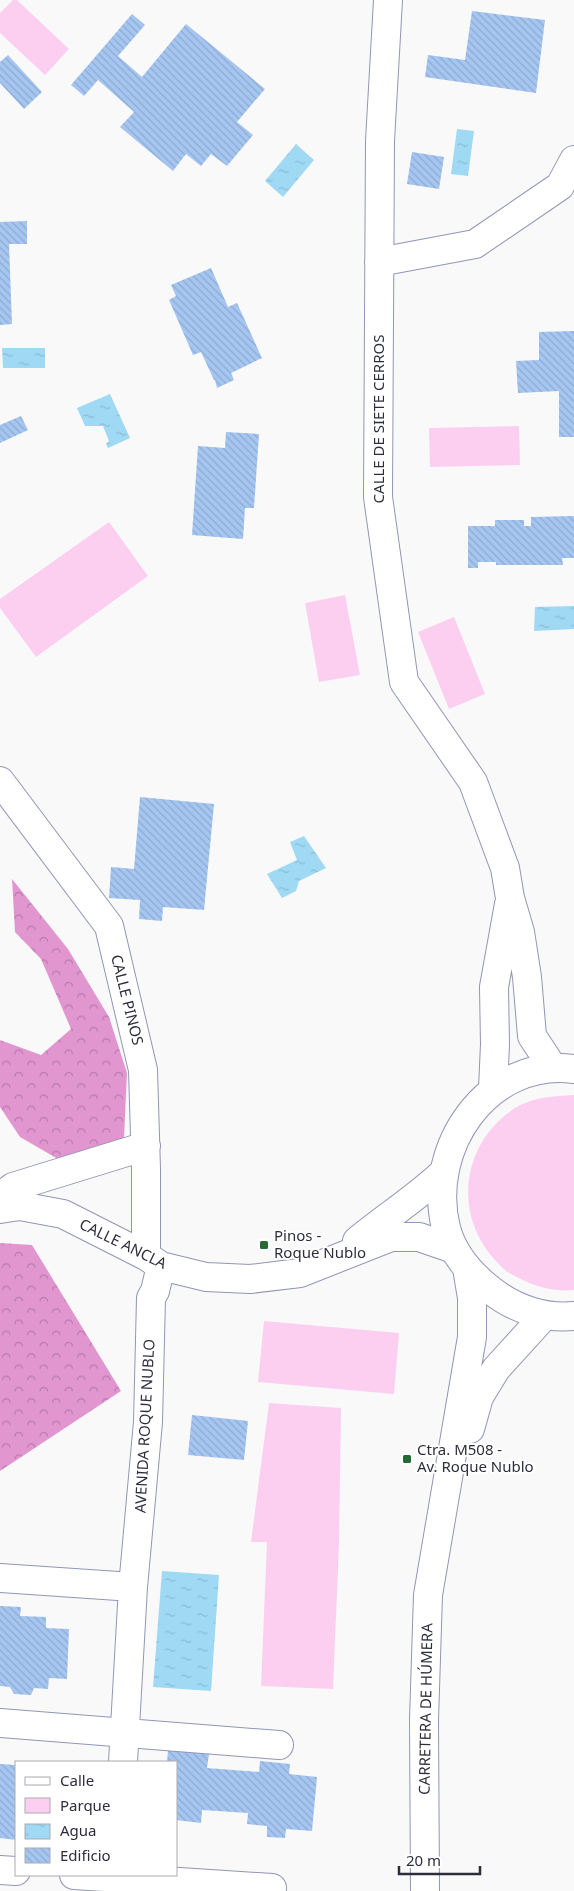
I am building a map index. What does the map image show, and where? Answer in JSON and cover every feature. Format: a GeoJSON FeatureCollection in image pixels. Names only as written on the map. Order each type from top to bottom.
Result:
{"type":"FeatureCollection","features":[{"type":"Feature","properties":{"kind":"street","name":"CALLE DE SIETE CERROS"},"geometry":{"type":"LineString","coordinates":[[388,0],[380,141],[378,497],[404,682],[473,782],[505,868],[510,898],[520,932],[527,977],[532,1036],[567,1067]]}},
{"type":"Feature","properties":{"kind":"street"},"geometry":{"type":"LineString","coordinates":[[379,262],[475,244],[560,186],[574,160]]}},
{"type":"Feature","properties":{"kind":"street","name":"CALLE PINOS"},"geometry":{"type":"LineString","coordinates":[[0,781],[109,926],[143,1070],[153,1261]]}},
{"type":"Feature","properties":{"kind":"street","name":"CALLE DE SIETE CERROS"},"geometry":{"type":"LineString","coordinates":[[493,1089],[495,1044],[494,987],[510,898]]}},
{"type":"Feature","properties":{"kind":"street"},"geometry":{"type":"LineString","coordinates":[[440,1528],[472,1337],[472,1298],[460,1259],[446,1229],[442,1191],[443,1173],[457,1133],[467,1118],[493,1089],[514,1078],[534,1072],[567,1067]]}},
{"type":"Feature","properties":{"kind":"street"},"geometry":{"type":"LineString","coordinates":[[0,1197],[13,1187],[146,1146]]}},
{"type":"Feature","properties":{"kind":"street","name":"CALLE ANCLA"},"geometry":{"type":"LineString","coordinates":[[335,1260],[379,1223],[415,1198],[443,1173]]}},
{"type":"Feature","properties":{"kind":"street","name":"CALLE ANCLA"},"geometry":{"type":"LineString","coordinates":[[0,1208],[20,1206],[64,1214],[153,1261],[206,1276],[250,1279],[300,1273],[391,1237],[419,1237],[460,1259]]}},
{"type":"Feature","properties":{"kind":"street"},"geometry":{"type":"LineString","coordinates":[[460,1259],[477,1279],[504,1300],[544,1315],[574,1316]]}},
{"type":"Feature","properties":{"kind":"street","name":"AVENIDA ROQUE NUBLO"},"geometry":{"type":"LineString","coordinates":[[123,1761],[133,1587],[148,1422],[151,1298],[155,1290],[153,1261]]}},
{"type":"Feature","properties":{"kind":"street"},"geometry":{"type":"LineString","coordinates":[[440,1528],[479,1397],[504,1358],[544,1315]]}},
{"type":"Feature","properties":{"kind":"street","name":"CARRETERA DE HÚMERA"},"geometry":{"type":"LineString","coordinates":[[425,1891],[424,1720],[428,1595],[440,1528]]}},
{"type":"Feature","properties":{"kind":"street"},"geometry":{"type":"LineString","coordinates":[[0,1578],[133,1587]]}},
{"type":"Feature","properties":{"kind":"street"},"geometry":{"type":"LineString","coordinates":[[0,1723],[279,1745]]}},
{"type":"Feature","properties":{"kind":"street"},"geometry":{"type":"LineString","coordinates":[[0,1870],[15,1871]]}},
{"type":"Feature","properties":{"kind":"street"},"geometry":{"type":"LineString","coordinates":[[81,1876],[114,1881],[272,1888]]}},
{"type":"Feature","properties":{"kind":"green space"},"geometry":{"type":"Polygon","coordinates":[[[13,0],[17,0],[69,49],[45,75],[0,33],[0,13],[13,0]]]}},
{"type":"Feature","properties":{"kind":"green space"},"geometry":{"type":"Polygon","coordinates":[[[519,426],[520,465],[430,467],[429,428],[519,426]]]}},
{"type":"Feature","properties":{"kind":"green space"},"geometry":{"type":"Polygon","coordinates":[[[109,522],[148,576],[36,657],[0,608],[0,599],[109,522]]]}},
{"type":"Feature","properties":{"kind":"green space"},"geometry":{"type":"Polygon","coordinates":[[[345,595],[360,675],[319,682],[305,603],[345,595]]]}},
{"type":"Feature","properties":{"kind":"green space"},"geometry":{"type":"Polygon","coordinates":[[[454,617],[485,694],[449,709],[418,632],[454,617]]]}},
{"type":"Feature","properties":{"kind":"green space"},"geometry":{"type":"Polygon","coordinates":[[[12,879],[68,949],[109,1017],[127,1073],[124,1138],[58,1159],[20,1137],[0,1107],[0,1040],[41,1055],[71,1029],[41,959],[15,932],[12,879]]]}},
{"type":"Feature","properties":{"kind":"green space"},"geometry":{"type":"Polygon","coordinates":[[[574,1095],[574,1290],[554,1290],[534,1285],[506,1271],[481,1242],[473,1222],[468,1201],[469,1180],[474,1159],[483,1140],[497,1122],[515,1108],[536,1099],[574,1095]]]}},
{"type":"Feature","properties":{"kind":"green space"},"geometry":{"type":"Polygon","coordinates":[[[0,1243],[32,1245],[121,1391],[0,1471],[0,1243]]]}},
{"type":"Feature","properties":{"kind":"green space"},"geometry":{"type":"Polygon","coordinates":[[[264,1321],[399,1333],[394,1394],[258,1382],[264,1321]]]}},
{"type":"Feature","properties":{"kind":"green space"},"geometry":{"type":"Polygon","coordinates":[[[269,1403],[341,1408],[339,1545],[333,1689],[261,1686],[267,1542],[251,1542],[269,1403]]]}},
{"type":"Feature","properties":{"kind":"water"},"geometry":{"type":"Polygon","coordinates":[[[457,129],[474,131],[468,176],[451,174],[457,129]]]}},
{"type":"Feature","properties":{"kind":"water"},"geometry":{"type":"Polygon","coordinates":[[[296,144],[314,160],[283,197],[265,181],[296,144]]]}},
{"type":"Feature","properties":{"kind":"water"},"geometry":{"type":"Polygon","coordinates":[[[2,348],[45,348],[45,368],[3,368],[2,348]]]}},
{"type":"Feature","properties":{"kind":"water"},"geometry":{"type":"Polygon","coordinates":[[[110,394],[130,438],[108,448],[106,444],[109,441],[103,426],[85,426],[77,408],[110,394]]]}},
{"type":"Feature","properties":{"kind":"water"},"geometry":{"type":"Polygon","coordinates":[[[574,606],[574,629],[534,631],[535,607],[574,606]]]}},
{"type":"Feature","properties":{"kind":"water"},"geometry":{"type":"Polygon","coordinates":[[[304,836],[326,868],[299,881],[296,891],[282,898],[267,874],[297,860],[290,842],[304,836]]]}},
{"type":"Feature","properties":{"kind":"water"},"geometry":{"type":"Polygon","coordinates":[[[162,1571],[219,1575],[211,1691],[153,1687],[162,1571]]]}},
{"type":"Feature","properties":{"kind":"building"},"geometry":{"type":"Polygon","coordinates":[[[472,11],[545,20],[536,93],[425,77],[428,55],[465,60],[472,11]]]}},
{"type":"Feature","properties":{"kind":"building"},"geometry":{"type":"Polygon","coordinates":[[[132,14],[145,25],[118,56],[142,77],[186,24],[265,89],[237,122],[253,135],[227,166],[211,154],[201,166],[186,154],[173,171],[120,127],[134,112],[98,80],[84,96],[71,85],[132,14]]]}},
{"type":"Feature","properties":{"kind":"building"},"geometry":{"type":"Polygon","coordinates":[[[8,55],[42,92],[24,109],[0,83],[0,62],[8,55]]]}},
{"type":"Feature","properties":{"kind":"building"},"geometry":{"type":"Polygon","coordinates":[[[412,152],[444,157],[439,189],[407,184],[412,152]]]}},
{"type":"Feature","properties":{"kind":"building"},"geometry":{"type":"Polygon","coordinates":[[[27,221],[27,244],[9,244],[12,324],[0,325],[0,222],[27,221]]]}},
{"type":"Feature","properties":{"kind":"building"},"geometry":{"type":"Polygon","coordinates":[[[211,268],[228,307],[237,303],[262,358],[231,373],[234,380],[217,388],[201,352],[193,355],[169,300],[176,296],[171,285],[211,268]]]}},
{"type":"Feature","properties":{"kind":"building"},"geometry":{"type":"Polygon","coordinates":[[[574,331],[574,437],[559,437],[559,391],[518,393],[516,361],[539,360],[539,332],[574,331]]]}},
{"type":"Feature","properties":{"kind":"building"},"geometry":{"type":"Polygon","coordinates":[[[21,416],[28,430],[0,443],[0,425],[21,416]]]}},
{"type":"Feature","properties":{"kind":"building"},"geometry":{"type":"Polygon","coordinates":[[[226,432],[259,434],[254,508],[245,508],[243,539],[192,535],[198,446],[225,448],[226,432]]]}},
{"type":"Feature","properties":{"kind":"building"},"geometry":{"type":"Polygon","coordinates":[[[574,516],[574,558],[562,558],[563,565],[496,565],[496,562],[478,562],[478,568],[468,568],[468,526],[495,526],[495,520],[524,520],[524,526],[531,526],[531,517],[574,516]]]}},
{"type":"Feature","properties":{"kind":"building"},"geometry":{"type":"Polygon","coordinates":[[[140,797],[214,804],[204,910],[163,907],[162,921],[139,919],[140,900],[109,898],[111,867],[134,869],[140,797]]]}},
{"type":"Feature","properties":{"kind":"building"},"geometry":{"type":"Polygon","coordinates":[[[192,1415],[248,1421],[244,1460],[188,1455],[192,1415]]]}},
{"type":"Feature","properties":{"kind":"building"},"geometry":{"type":"Polygon","coordinates":[[[0,1606],[21,1607],[20,1616],[46,1617],[46,1628],[69,1629],[67,1679],[49,1678],[48,1689],[34,1688],[31,1695],[14,1694],[10,1687],[0,1686],[0,1606]]]}},
{"type":"Feature","properties":{"kind":"building"},"geometry":{"type":"Polygon","coordinates":[[[168,1750],[209,1754],[207,1768],[259,1772],[260,1761],[290,1764],[289,1774],[317,1777],[312,1831],[286,1829],[285,1838],[267,1837],[267,1826],[247,1824],[248,1813],[202,1810],[201,1823],[178,1820],[178,1761],[167,1761],[168,1750]]]}},
{"type":"Feature","properties":{"kind":"building"},"geometry":{"type":"Polygon","coordinates":[[[0,1764],[15,1765],[15,1840],[0,1838],[0,1764]]]}},
{"type":"Feature","properties":{"kind":"place","name":"Pinos - Roque Nublo"},"geometry":{"type":"Point","coordinates":[264,1245]}},
{"type":"Feature","properties":{"kind":"place","name":"Ctra. M508 - Av. Roque Nublo"},"geometry":{"type":"Point","coordinates":[407,1459]}}]}
